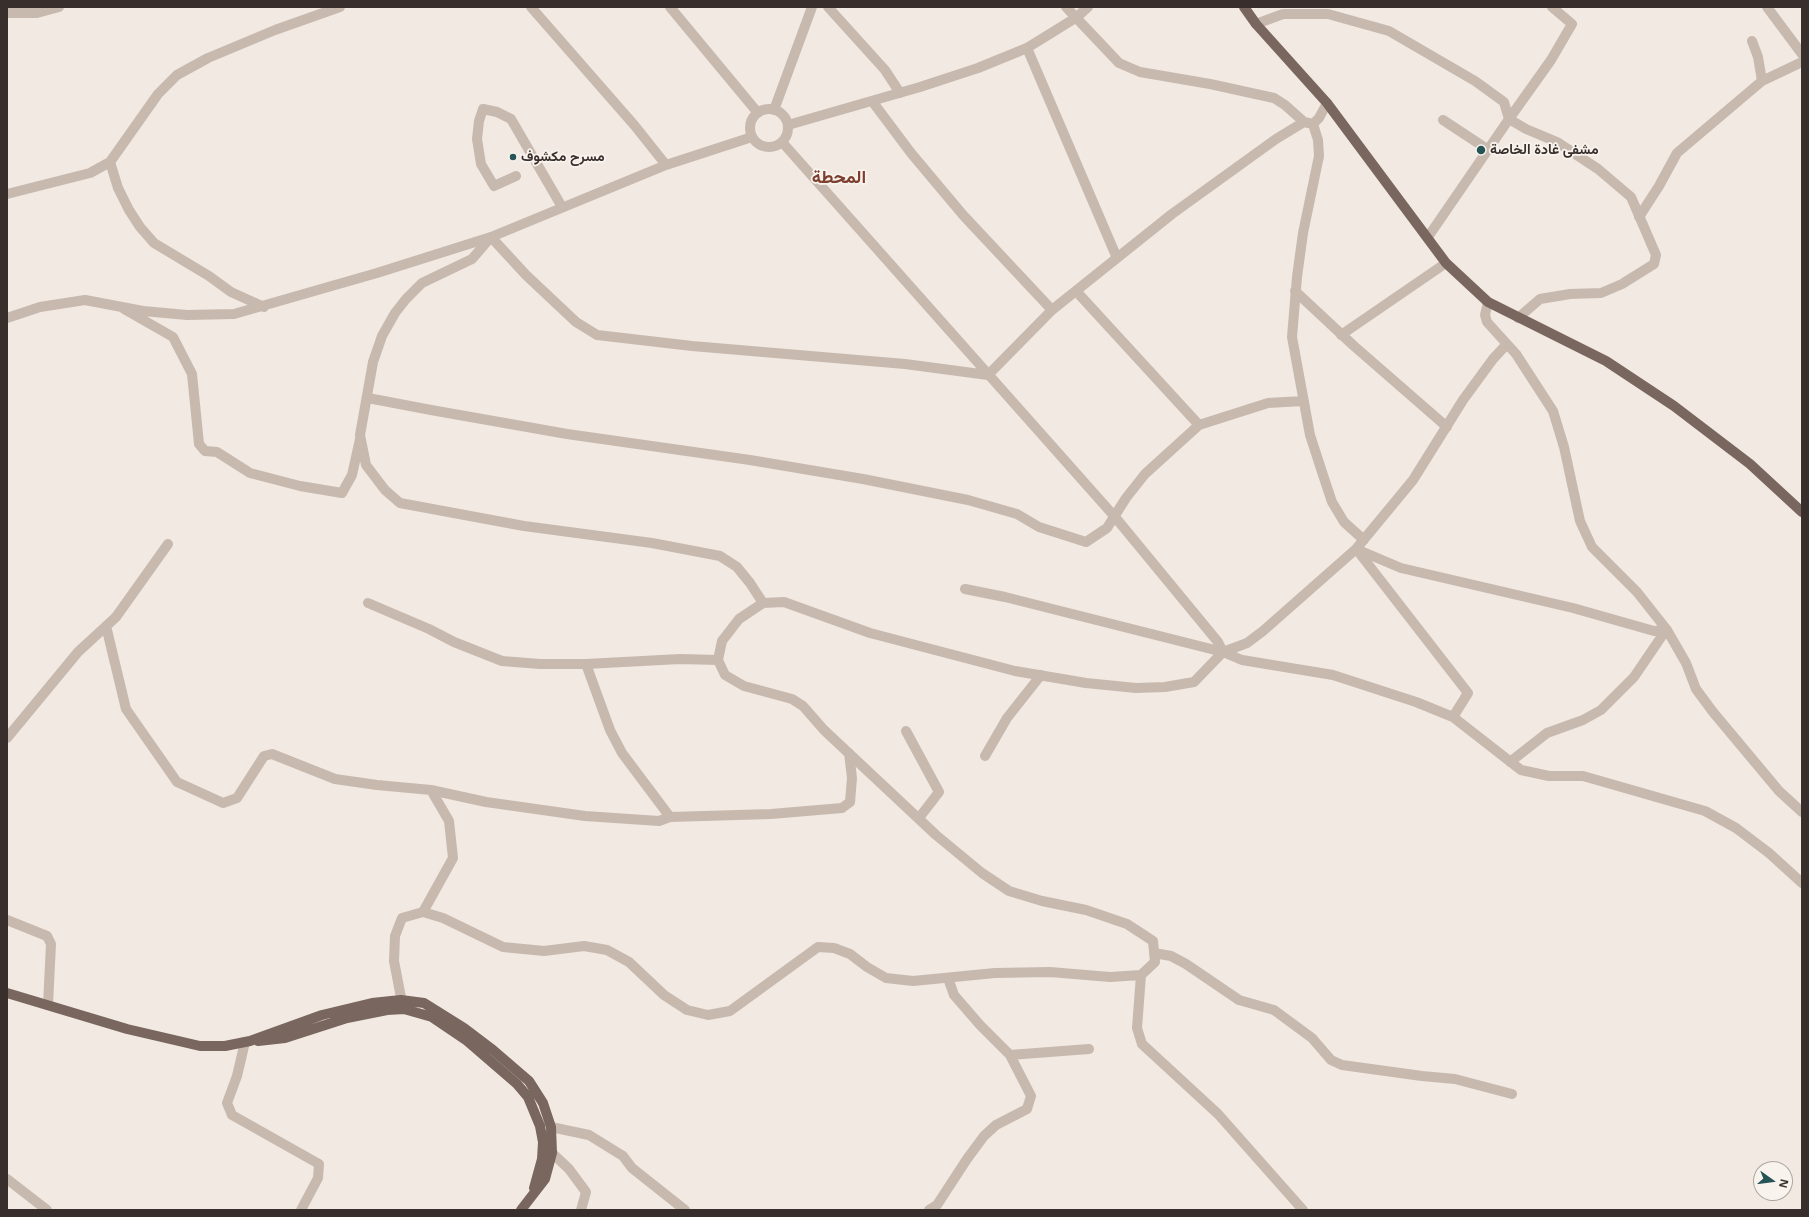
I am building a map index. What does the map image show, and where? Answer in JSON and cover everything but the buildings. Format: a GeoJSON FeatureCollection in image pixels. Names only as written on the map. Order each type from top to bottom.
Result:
{"type":"FeatureCollection","features":[{"type":"Feature","properties":{"kind":"main road"},"geometry":{"type":"LineString","coordinates":[[1244,7],[1256,24],[1327,103],[1446,263],[1488,302],[1606,361],[1674,406],[1750,464],[1802,512]]}},
{"type":"Feature","properties":{"kind":"main road"},"geometry":{"type":"LineString","coordinates":[[7,993],[128,1029],[200,1046],[225,1046],[248,1042],[322,1015],[372,1003],[424,1003],[464,1028],[493,1050],[529,1081],[543,1103],[551,1127],[552,1153],[545,1179],[521,1210]]}},
{"type":"Feature","properties":{"kind":"main road"},"geometry":{"type":"LineString","coordinates":[[403,1004],[432,1017],[466,1040],[517,1084],[528,1097],[540,1126],[543,1142],[538,1178],[531,1197]]}},
{"type":"Feature","properties":{"kind":"street"},"geometry":{"type":"LineString","coordinates":[[7,13],[37,13],[59,7]]}},
{"type":"Feature","properties":{"kind":"street"},"geometry":{"type":"LineString","coordinates":[[7,194],[90,173],[110,162],[158,94],[177,75],[208,58],[275,30],[340,7]]}},
{"type":"Feature","properties":{"kind":"street"},"geometry":{"type":"LineString","coordinates":[[531,7],[635,126],[666,165]]}},
{"type":"Feature","properties":{"kind":"street"},"geometry":{"type":"LineString","coordinates":[[670,7],[758,113]]}},
{"type":"Feature","properties":{"kind":"street"},"geometry":{"type":"LineString","coordinates":[[774,110],[812,7]]}},
{"type":"Feature","properties":{"kind":"street"},"geometry":{"type":"LineString","coordinates":[[828,7],[885,70],[900,93]]}},
{"type":"Feature","properties":{"kind":"street"},"geometry":{"type":"LineString","coordinates":[[1066,7],[1077,17],[1082,26],[1119,63],[1140,72],[1210,84],[1274,98],[1309,123],[1318,140],[1319,156],[1303,232],[1295,291],[1292,337],[1310,436],[1332,502],[1344,522],[1364,540]]}},
{"type":"Feature","properties":{"kind":"street"},"geometry":{"type":"LineString","coordinates":[[788,125],[900,93],[978,68],[1027,48],[1077,17],[1088,7]]}},
{"type":"Feature","properties":{"kind":"street"},"geometry":{"type":"LineString","coordinates":[[1428,237],[1487,149],[1551,60],[1572,24],[1552,7]]}},
{"type":"Feature","properties":{"kind":"street"},"geometry":{"type":"LineString","coordinates":[[1767,7],[1802,54]]}},
{"type":"Feature","properties":{"kind":"street"},"geometry":{"type":"LineString","coordinates":[[1256,24],[1283,14],[1328,14],[1389,31],[1475,81],[1504,102],[1510,119],[1526,129],[1557,142],[1598,169],[1631,197],[1656,255],[1654,264],[1622,284],[1601,292],[1570,294],[1540,299],[1518,318]]}},
{"type":"Feature","properties":{"kind":"street"},"geometry":{"type":"LineString","coordinates":[[1752,41],[1758,57],[1762,81]]}},
{"type":"Feature","properties":{"kind":"street"},"geometry":{"type":"LineString","coordinates":[[1027,48],[1117,258]]}},
{"type":"Feature","properties":{"kind":"street"},"geometry":{"type":"LineString","coordinates":[[1640,217],[1677,152],[1762,81],[1802,62]]}},
{"type":"Feature","properties":{"kind":"street"},"geometry":{"type":"LineString","coordinates":[[872,101],[911,153],[964,215],[1052,310]]}},
{"type":"Feature","properties":{"kind":"street"},"geometry":{"type":"LineString","coordinates":[[988,375],[1052,310],[1172,214],[1276,139],[1319,118],[1327,103]]}},
{"type":"Feature","properties":{"kind":"street"},"geometry":{"type":"LineString","coordinates":[[516,176],[494,186],[482,164],[477,139],[479,121],[483,109],[497,112],[511,119],[562,207]]}},
{"type":"Feature","properties":{"kind":"street"},"geometry":{"type":"LineString","coordinates":[[766,109],[774,110],[781,113],[786,118],[788,125],[786,137],[782,142],[770,147],[757,143],[752,137],[750,124],[758,113],[766,109]]}},
{"type":"Feature","properties":{"kind":"street"},"geometry":{"type":"LineString","coordinates":[[1443,120],[1487,149]]}},
{"type":"Feature","properties":{"kind":"street"},"geometry":{"type":"LineString","coordinates":[[7,318],[40,307],[85,300],[120,307],[187,315],[234,314],[264,307],[491,237],[666,165],[752,137]]}},
{"type":"Feature","properties":{"kind":"street"},"geometry":{"type":"LineString","coordinates":[[782,142],[1115,517],[1218,642],[1223,652]]}},
{"type":"Feature","properties":{"kind":"street"},"geometry":{"type":"LineString","coordinates":[[110,162],[118,188],[129,210],[154,243],[209,276],[231,292],[264,307]]}},
{"type":"Feature","properties":{"kind":"street"},"geometry":{"type":"LineString","coordinates":[[491,237],[526,275],[576,322],[597,335],[692,346],[905,364],[988,375]]}},
{"type":"Feature","properties":{"kind":"street"},"geometry":{"type":"LineString","coordinates":[[120,307],[173,337],[192,374],[199,444],[205,451],[217,452],[250,473],[300,486],[342,494],[352,475],[368,398],[373,362],[382,336],[395,313],[422,283],[472,259],[491,237]]}},
{"type":"Feature","properties":{"kind":"street"},"geometry":{"type":"LineString","coordinates":[[1342,335],[1446,263]]}},
{"type":"Feature","properties":{"kind":"street"},"geometry":{"type":"LineString","coordinates":[[1076,291],[1200,425]]}},
{"type":"Feature","properties":{"kind":"street"},"geometry":{"type":"LineString","coordinates":[[1295,291],[1342,335],[1447,427]]}},
{"type":"Feature","properties":{"kind":"street"},"geometry":{"type":"LineString","coordinates":[[1488,302],[1485,315],[1487,322],[1506,345],[1516,354],[1553,412],[1564,447],[1580,521],[1592,547],[1637,592],[1666,630],[1686,663],[1696,689],[1779,791],[1802,812]]}},
{"type":"Feature","properties":{"kind":"street"},"geometry":{"type":"LineString","coordinates":[[403,1004],[394,961],[395,936],[402,918],[423,912],[442,918],[503,947],[544,951],[584,946],[606,950],[630,962],[664,995],[687,1010],[708,1015],[730,1011],[818,947],[834,948],[850,954],[867,967],[886,978],[913,982],[995,973],[1050,972],[1110,977],[1141,975],[1155,962],[1153,942],[1127,924],[1086,910],[1042,901],[1009,891],[982,873],[919,818],[824,730],[803,706],[792,699],[744,686],[724,675],[718,660],[722,641],[739,619],[763,602],[784,602],[870,633],[1015,671],[1086,683],[1129,688],[1165,687],[1194,682],[1223,652],[1246,643],[1263,631],[1356,549],[1413,480],[1467,394],[1493,359],[1506,345]]}},
{"type":"Feature","properties":{"kind":"street"},"geometry":{"type":"LineString","coordinates":[[368,398],[567,434],[750,460],[856,478],[968,500],[1017,514],[1039,527],[1086,542],[1107,528],[1126,498],[1145,474],[1200,425],[1222,416],[1268,403],[1303,401]]}},
{"type":"Feature","properties":{"kind":"street"},"geometry":{"type":"LineString","coordinates":[[360,435],[366,465],[385,490],[400,503],[524,526],[652,543],[720,556],[737,567],[763,602]]}},
{"type":"Feature","properties":{"kind":"street"},"geometry":{"type":"LineString","coordinates":[[7,738],[78,652],[116,617],[168,544]]}},
{"type":"Feature","properties":{"kind":"street"},"geometry":{"type":"LineString","coordinates":[[1356,549],[1401,568],[1573,608],[1654,631],[1666,630]]}},
{"type":"Feature","properties":{"kind":"street"},"geometry":{"type":"LineString","coordinates":[[1356,549],[1468,693],[1453,717]]}},
{"type":"Feature","properties":{"kind":"street"},"geometry":{"type":"LineString","coordinates":[[965,589],[1005,597],[1223,652],[1242,660],[1333,675],[1416,702],[1453,717],[1521,770],[1549,776],[1583,776],[1705,811],[1741,832],[1770,853],[1802,883]]}},
{"type":"Feature","properties":{"kind":"street"},"geometry":{"type":"LineString","coordinates":[[368,603],[429,628],[454,642],[502,661],[540,664],[586,664],[680,659],[718,660]]}},
{"type":"Feature","properties":{"kind":"street"},"geometry":{"type":"LineString","coordinates":[[106,626],[126,709],[177,782],[223,803],[237,798],[264,756],[272,754],[335,779],[431,790],[486,802],[584,816],[659,820],[670,817],[771,814],[842,808],[850,802],[852,778],[848,752]]}},
{"type":"Feature","properties":{"kind":"street"},"geometry":{"type":"LineString","coordinates":[[1510,762],[1547,733],[1583,720],[1601,710],[1634,677],[1666,630]]}},
{"type":"Feature","properties":{"kind":"street"},"geometry":{"type":"LineString","coordinates":[[586,664],[610,730],[622,753],[670,817]]}},
{"type":"Feature","properties":{"kind":"street"},"geometry":{"type":"LineString","coordinates":[[985,756],[1007,718],[1041,675]]}},
{"type":"Feature","properties":{"kind":"street"},"geometry":{"type":"LineString","coordinates":[[906,731],[939,792],[919,818]]}},
{"type":"Feature","properties":{"kind":"street"},"geometry":{"type":"LineString","coordinates":[[423,912],[453,858],[450,821],[431,790]]}},
{"type":"Feature","properties":{"kind":"street"},"geometry":{"type":"LineString","coordinates":[[7,920],[48,936],[51,944],[48,1005]]}},
{"type":"Feature","properties":{"kind":"street"},"geometry":{"type":"LineString","coordinates":[[1154,953],[1171,956],[1186,964],[1239,1000],[1274,1010],[1312,1038],[1331,1060],[1342,1065],[1456,1079],[1512,1094]]}},
{"type":"Feature","properties":{"kind":"street"},"geometry":{"type":"LineString","coordinates":[[1141,975],[1137,1028],[1142,1044],[1218,1114],[1303,1210]]}},
{"type":"Feature","properties":{"kind":"street"},"geometry":{"type":"LineString","coordinates":[[929,1210],[937,1206],[967,1159],[984,1136],[996,1125],[1027,1109],[1031,1096],[1010,1055],[980,1025],[954,995],[948,978]]}},
{"type":"Feature","properties":{"kind":"street"},"geometry":{"type":"LineString","coordinates":[[248,1042],[227,1103],[232,1115],[319,1164],[318,1178],[301,1210]]}},
{"type":"Feature","properties":{"kind":"street"},"geometry":{"type":"LineString","coordinates":[[1010,1055],[1089,1049]]}},
{"type":"Feature","properties":{"kind":"street"},"geometry":{"type":"LineString","coordinates":[[551,1127],[589,1134],[623,1156],[632,1168],[685,1210]]}},
{"type":"Feature","properties":{"kind":"street"},"geometry":{"type":"LineString","coordinates":[[552,1153],[569,1169],[586,1192],[581,1210]]}},
{"type":"Feature","properties":{"kind":"street"},"geometry":{"type":"LineString","coordinates":[[7,1179],[47,1210]]}},
{"type":"Feature","properties":{"kind":"place","name":"مشفى غادة الخاصة"},"geometry":{"type":"Point","coordinates":[1481,150]}},
{"type":"Feature","properties":{"kind":"place","name":"مسرح مكشوف"},"geometry":{"type":"Point","coordinates":[513,157]}},
{"type":"Feature","properties":{"kind":"district","name":"المحطة"},"geometry":{"type":"Point","coordinates":[839,178]}}]}
